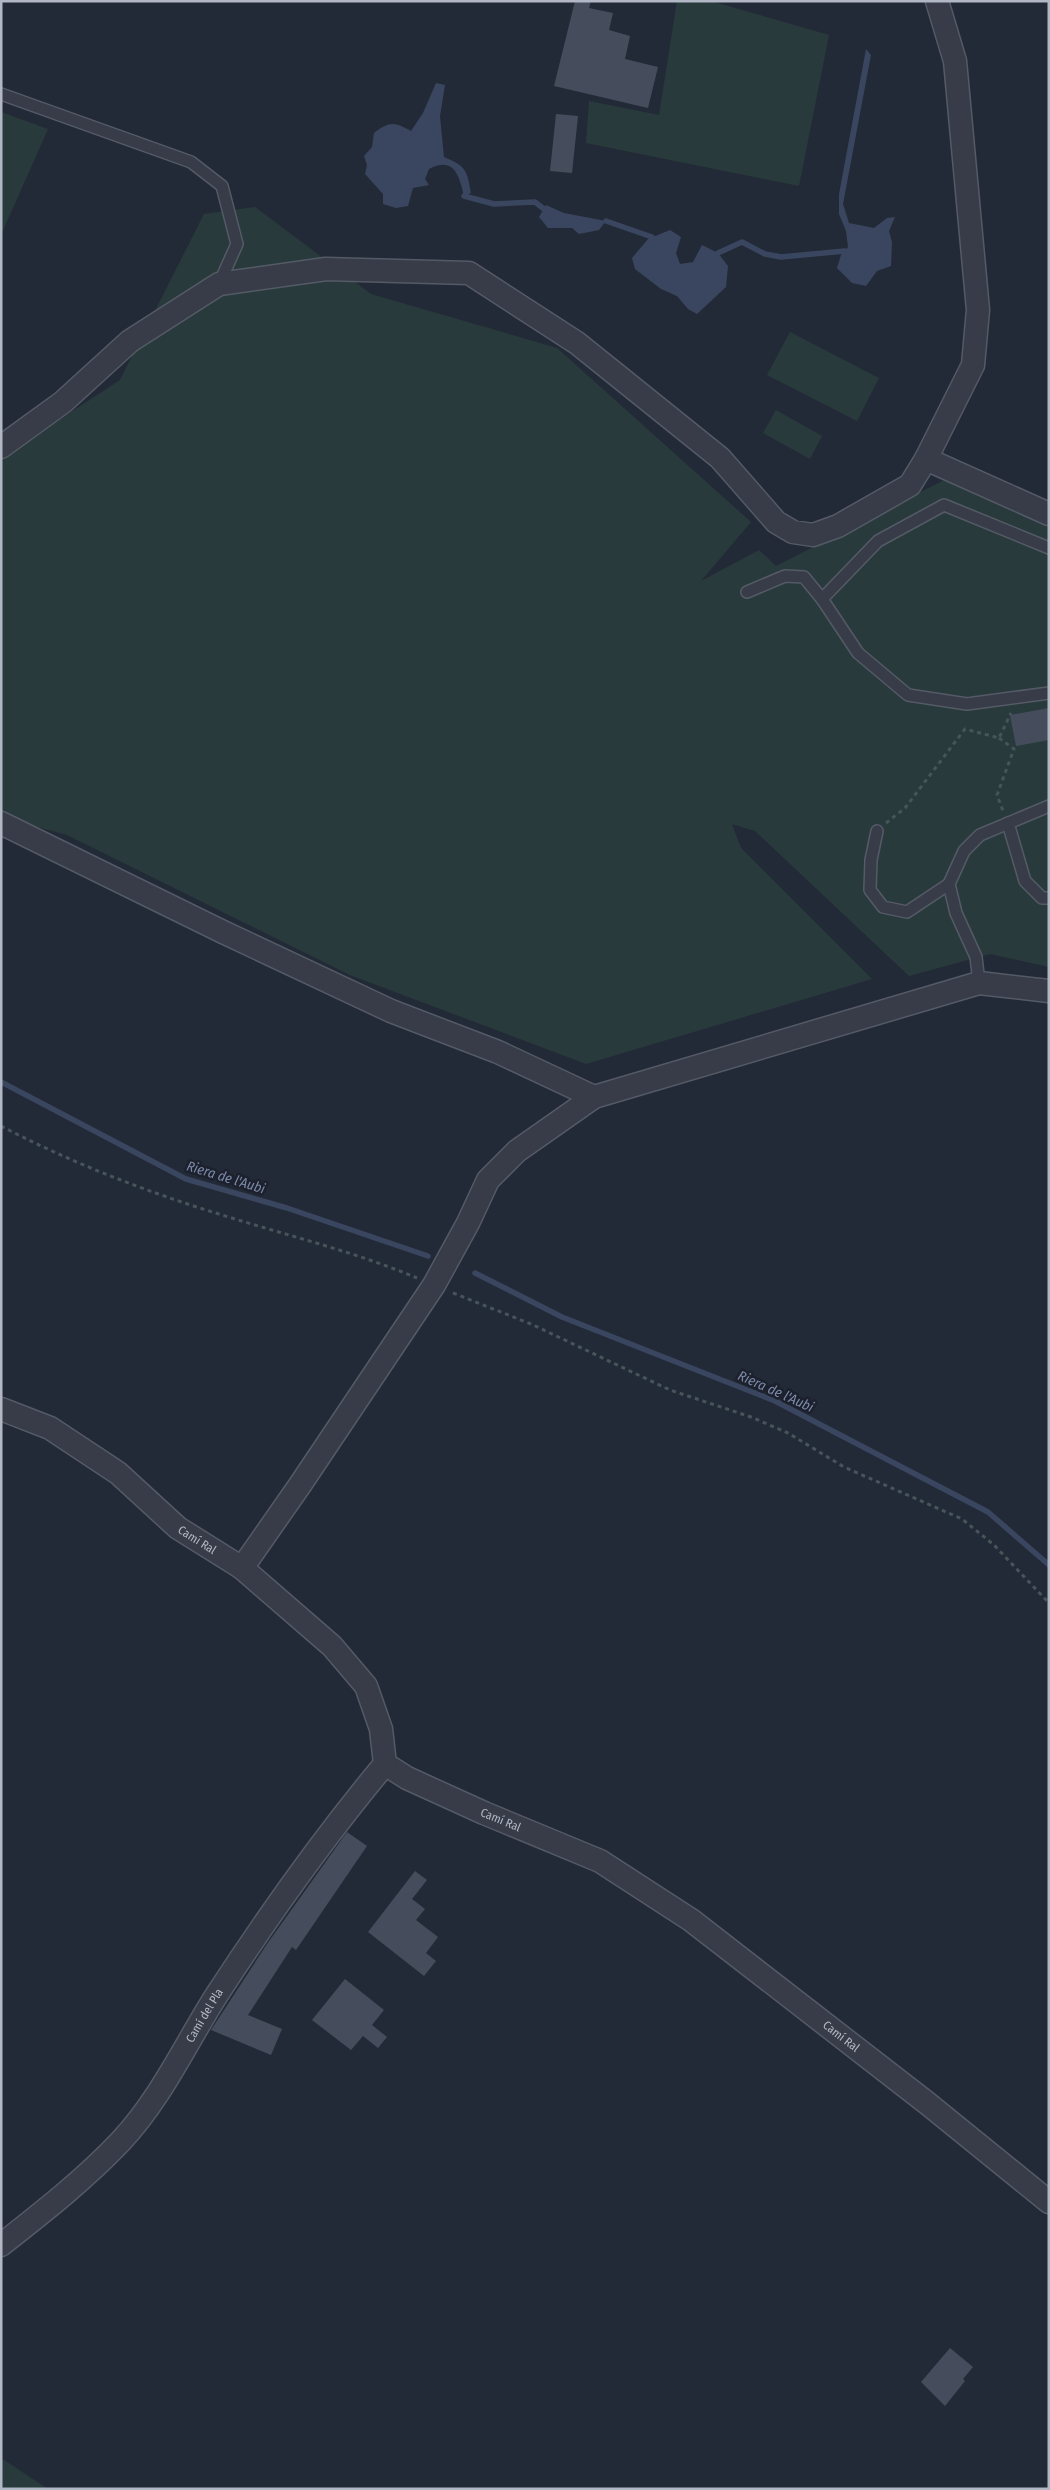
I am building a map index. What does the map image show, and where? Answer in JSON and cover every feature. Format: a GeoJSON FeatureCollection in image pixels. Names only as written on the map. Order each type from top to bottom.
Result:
{"type":"FeatureCollection","features":[{"type":"Feature","properties":{"kind":"street"},"geometry":{"type":"LineString","coordinates":[[1,447],[63,402],[130,341],[219,284],[326,269],[469,273],[576,343],[720,458],[776,522],[792,532],[812,535],[838,526],[910,485],[926,459],[973,365],[978,310],[956,61],[937,1]]}},
{"type":"Feature","properties":{"kind":"street"},"geometry":{"type":"LineString","coordinates":[[926,459],[1049,514]]}},
{"type":"Feature","properties":{"kind":"street"},"geometry":{"type":"LineString","coordinates":[[1,824],[391,1011],[498,1052],[594,1097]]}},
{"type":"Feature","properties":{"kind":"street"},"geometry":{"type":"LineString","coordinates":[[242,1568],[434,1285],[468,1223],[488,1180],[517,1151],[594,1097],[979,983],[1049,990]]}},
{"type":"Feature","properties":{"kind":"street","name":"Camí Ral"},"geometry":{"type":"LineString","coordinates":[[1,1409],[57,1433],[118,1473],[178,1528],[242,1568],[332,1646],[366,1686],[381,1729],[385,1764],[407,1778],[484,1813],[600,1861],[690,1920],[927,2103],[1049,2202]]}},
{"type":"Feature","properties":{"kind":"street","name":"Camí del Pla"},"geometry":{"type":"LineString","coordinates":[[1,2246],[68,2192],[122,2140],[169,2078],[215,1998],[254,1939],[325,1839],[385,1764]]}},
{"type":"Feature","properties":{"kind":"lane"},"geometry":{"type":"LineString","coordinates":[[1,94],[191,162],[222,186],[236,244],[219,284]]}},
{"type":"Feature","properties":{"kind":"lane"},"geometry":{"type":"LineString","coordinates":[[822,599],[878,541],[944,505],[1049,548]]}},
{"type":"Feature","properties":{"kind":"lane"},"geometry":{"type":"LineString","coordinates":[[747,592],[785,576],[804,577],[822,599],[858,653],[908,695],[967,704],[1049,693]]}},
{"type":"Feature","properties":{"kind":"lane"},"geometry":{"type":"LineString","coordinates":[[877,831],[871,860],[870,890],[883,908],[907,912],[949,884],[964,851],[980,835],[1049,806]]}},
{"type":"Feature","properties":{"kind":"lane"},"geometry":{"type":"LineString","coordinates":[[1008,823],[1025,881],[1042,898],[1049,898]]}},
{"type":"Feature","properties":{"kind":"lane"},"geometry":{"type":"LineString","coordinates":[[949,884],[956,913],[976,957],[979,983]]}},
{"type":"Feature","properties":{"kind":"path"},"geometry":{"type":"LineString","coordinates":[[1000,738],[1017,698]]}},
{"type":"Feature","properties":{"kind":"path"},"geometry":{"type":"LineString","coordinates":[[877,831],[906,808],[965,729],[1000,738],[1014,749],[997,795],[1008,823]]}},
{"type":"Feature","properties":{"kind":"path"},"geometry":{"type":"LineString","coordinates":[[1,1126],[112,1177],[217,1213],[380,1262],[531,1324],[670,1390],[780,1430],[844,1467],[962,1520],[994,1545],[1049,1603]]}},
{"type":"Feature","properties":{"kind":"shaded area"},"geometry":{"type":"Polygon","coordinates":[[[677,1],[711,1],[829,35],[799,186],[586,143],[589,101],[659,115],[677,1]]]}},
{"type":"Feature","properties":{"kind":"shaded area"},"geometry":{"type":"Polygon","coordinates":[[[1,112],[48,129],[1,235],[1,112]]]}},
{"type":"Feature","properties":{"kind":"shaded area"},"geometry":{"type":"Polygon","coordinates":[[[255,207],[371,294],[557,348],[751,522],[701,581],[759,550],[776,566],[946,479],[1049,526],[1049,967],[990,954],[909,976],[755,831],[732,824],[741,848],[872,979],[586,1064],[350,975],[67,835],[1,817],[1,458],[120,380],[204,214],[255,207]]]}},
{"type":"Feature","properties":{"kind":"shaded area"},"geometry":{"type":"Polygon","coordinates":[[[790,332],[879,378],[857,421],[767,375],[790,332]]]}},
{"type":"Feature","properties":{"kind":"shaded area"},"geometry":{"type":"Polygon","coordinates":[[[776,410],[822,436],[810,459],[763,433],[776,410]]]}},
{"type":"Feature","properties":{"kind":"shaded area"},"geometry":{"type":"Polygon","coordinates":[[[1,2458],[48,2489],[1,2489],[1,2458]]]}},
{"type":"Feature","properties":{"kind":"water"},"geometry":{"type":"Polygon","coordinates":[[[866,49],[871,55],[843,204],[849,223],[874,228],[887,218],[895,217],[889,231],[892,242],[891,266],[877,271],[866,286],[852,283],[837,268],[841,255],[848,247],[846,231],[839,214],[839,194],[866,49]]]}},
{"type":"Feature","properties":{"kind":"water"},"geometry":{"type":"Polygon","coordinates":[[[436,83],[445,85],[440,116],[444,157],[457,163],[464,170],[471,193],[464,196],[460,181],[454,170],[450,166],[444,165],[429,169],[425,179],[429,185],[413,188],[408,206],[396,208],[383,204],[383,194],[365,174],[367,165],[364,156],[372,147],[374,133],[384,126],[392,124],[411,131],[423,113],[436,83]]]}},
{"type":"Feature","properties":{"kind":"water"},"geometry":{"type":"Polygon","coordinates":[[[546,205],[564,213],[606,221],[599,230],[579,234],[572,228],[548,228],[539,217],[546,205]]]}},
{"type":"Feature","properties":{"kind":"water"},"geometry":{"type":"Polygon","coordinates":[[[670,230],[681,237],[676,253],[680,264],[693,262],[702,245],[718,253],[728,266],[726,287],[697,314],[688,309],[677,296],[661,289],[635,269],[632,258],[648,239],[670,230]]]}},
{"type":"Feature","properties":{"kind":"building"},"geometry":{"type":"Polygon","coordinates":[[[575,1],[591,1],[589,8],[613,13],[609,30],[630,36],[625,59],[658,67],[648,108],[554,86],[575,1]]]}},
{"type":"Feature","properties":{"kind":"building"},"geometry":{"type":"Polygon","coordinates":[[[556,114],[578,116],[572,173],[550,171],[556,114]]]}},
{"type":"Feature","properties":{"kind":"building"},"geometry":{"type":"Polygon","coordinates":[[[1049,708],[1049,740],[1016,746],[1010,715],[1049,708]]]}},
{"type":"Feature","properties":{"kind":"building"},"geometry":{"type":"Polygon","coordinates":[[[347,1832],[367,1846],[296,1950],[292,1947],[248,2015],[282,2029],[271,2055],[211,2030],[267,1944],[347,1832]]]}},
{"type":"Feature","properties":{"kind":"building"},"geometry":{"type":"Polygon","coordinates":[[[415,1871],[427,1880],[412,1899],[425,1909],[416,1920],[438,1937],[426,1953],[436,1961],[424,1976],[368,1932],[415,1871]]]}},
{"type":"Feature","properties":{"kind":"building"},"geometry":{"type":"Polygon","coordinates":[[[345,1979],[384,2010],[372,2025],[387,2037],[378,2048],[363,2036],[351,2050],[312,2020],[345,1979]]]}},
{"type":"Feature","properties":{"kind":"building"},"geometry":{"type":"Polygon","coordinates":[[[950,2348],[973,2367],[963,2379],[965,2381],[945,2406],[921,2382],[950,2348]]]}},
{"type":"Feature","properties":{"kind":"waterway"},"geometry":{"type":"LineString","coordinates":[[464,196],[494,204],[535,202],[544,209]]}},
{"type":"Feature","properties":{"kind":"waterway"},"geometry":{"type":"LineString","coordinates":[[606,221],[652,237]]}},
{"type":"Feature","properties":{"kind":"waterway"},"geometry":{"type":"LineString","coordinates":[[718,253],[742,242],[765,254],[781,257],[845,251]]}},
{"type":"Feature","properties":{"kind":"waterway","name":"Riera de l'Aubi"},"geometry":{"type":"LineString","coordinates":[[1,1082],[186,1179],[287,1208],[428,1256]]}},
{"type":"Feature","properties":{"kind":"waterway","name":"Riera de l'Aubi"},"geometry":{"type":"LineString","coordinates":[[475,1273],[562,1317],[775,1401],[988,1512],[1049,1565]]}}]}
